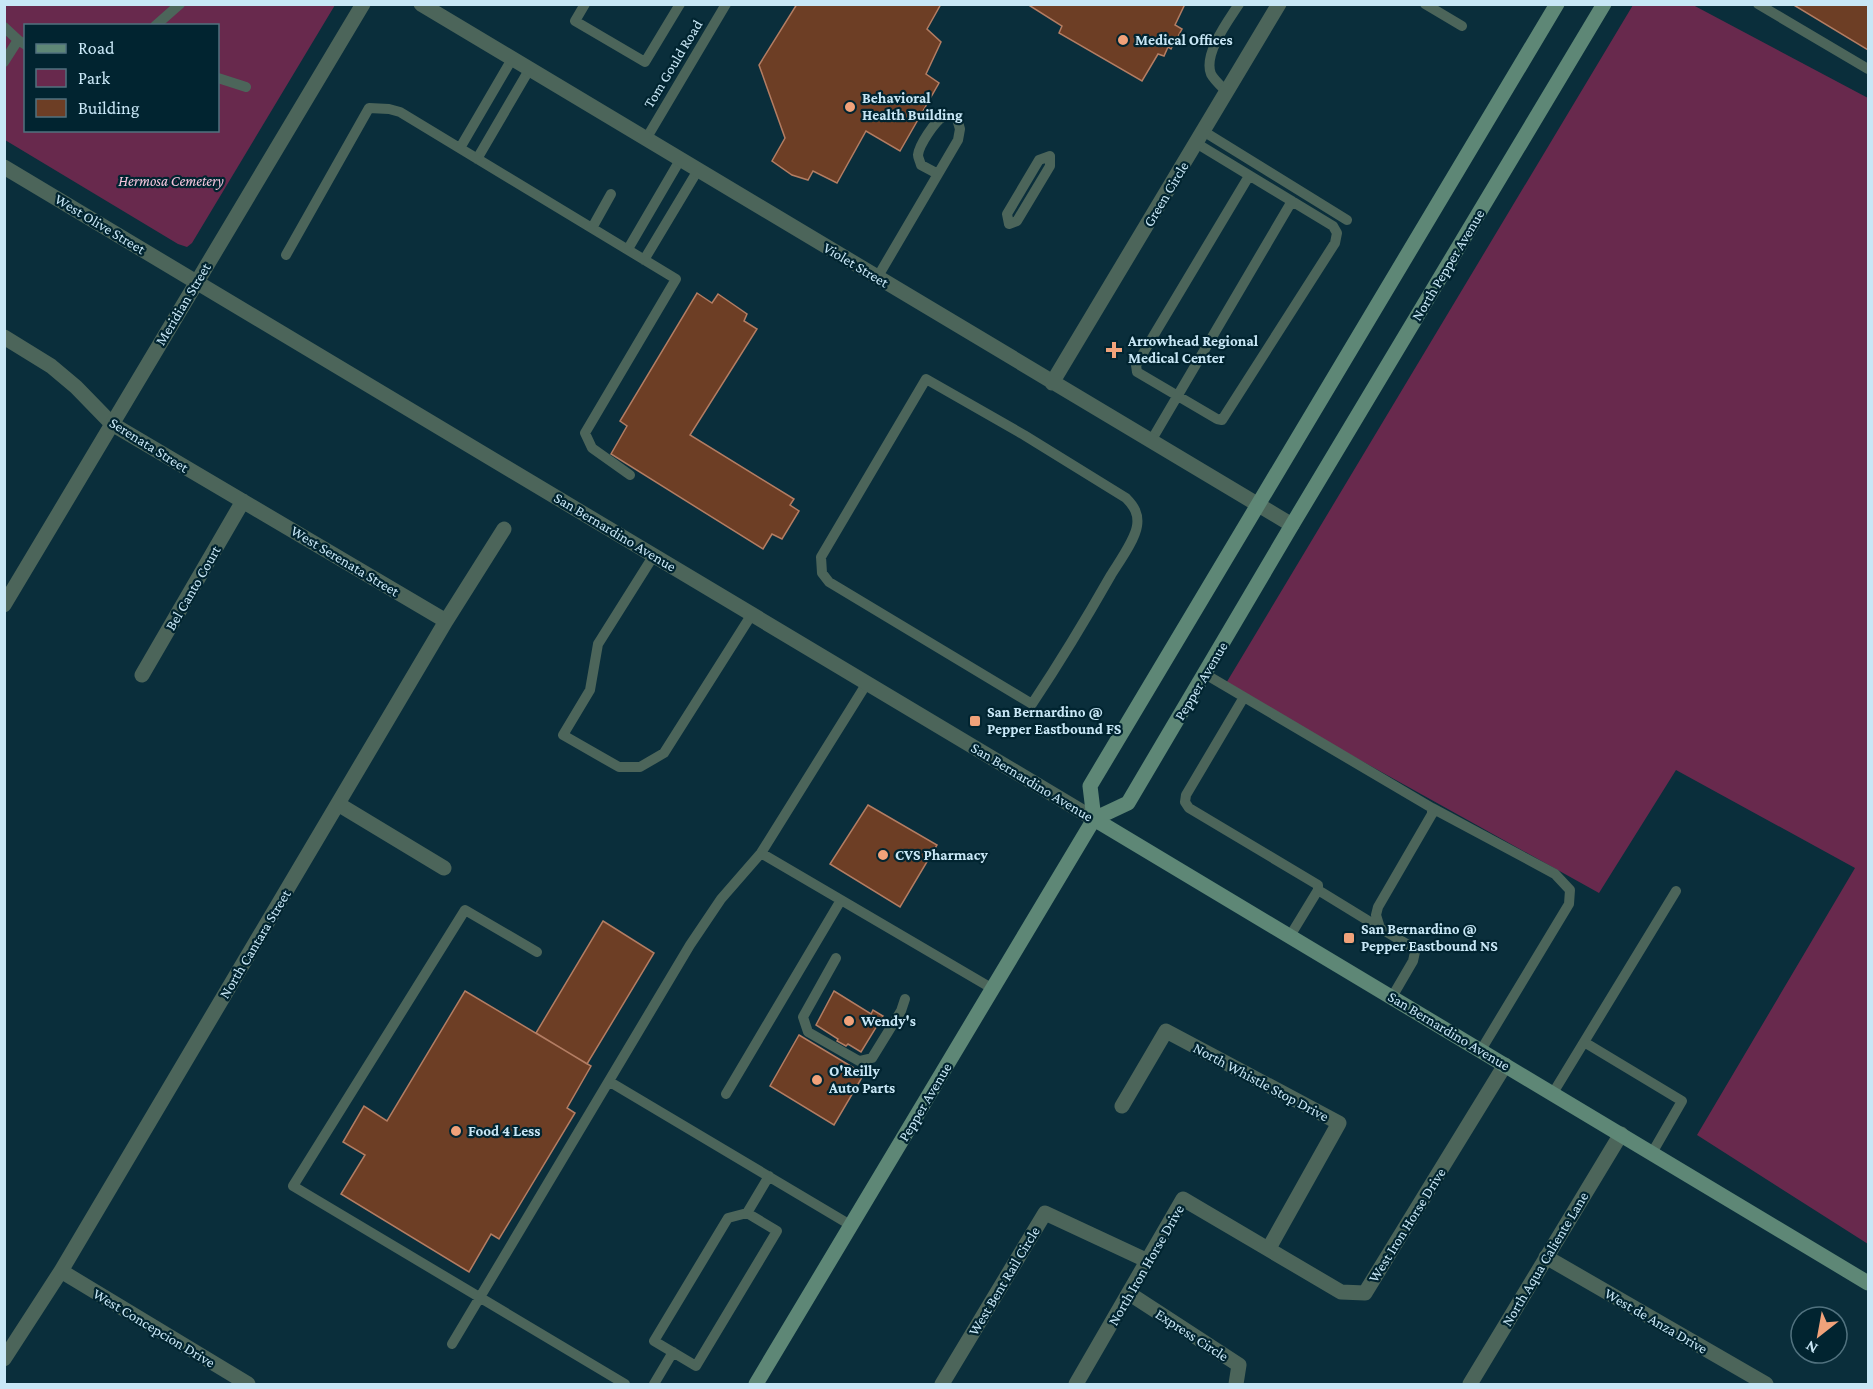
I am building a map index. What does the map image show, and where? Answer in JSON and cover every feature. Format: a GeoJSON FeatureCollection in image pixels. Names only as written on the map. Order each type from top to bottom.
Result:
{"type":"FeatureCollection","features":[{"type":"Feature","properties":{"kind":"main road"},"geometry":{"type":"LineString","coordinates":[[1094,819],[1090,786],[1557,4]]}},
{"type":"Feature","properties":{"kind":"main road","name":"North Pepper Avenue"},"geometry":{"type":"LineString","coordinates":[[1292,525],[1604,4]]}},
{"type":"Feature","properties":{"kind":"main road","name":"Pepper Avenue"},"geometry":{"type":"LineString","coordinates":[[756,1384],[1094,819],[1128,803],[1292,525]]}},
{"type":"Feature","properties":{"kind":"main road","name":"San Bernardino Avenue"},"geometry":{"type":"LineString","coordinates":[[1094,819],[1869,1282]]}},
{"type":"Feature","properties":{"kind":"street","name":"Meridian Street"},"geometry":{"type":"LineString","coordinates":[[4,604],[363,4]]}},
{"type":"Feature","properties":{"kind":"street","name":"Violet Street"},"geometry":{"type":"LineString","coordinates":[[421,4],[1292,525]]}},
{"type":"Feature","properties":{"kind":"street","name":"Green Circle"},"geometry":{"type":"LineString","coordinates":[[1052,383],[1279,4]]}},
{"type":"Feature","properties":{"kind":"street","name":"West Olive Street"},"geometry":{"type":"LineString","coordinates":[[4,167],[196,281]]}},
{"type":"Feature","properties":{"kind":"street","name":"San Bernardino Avenue"},"geometry":{"type":"LineString","coordinates":[[196,281],[1094,819]]}},
{"type":"Feature","properties":{"kind":"street","name":"Serenata Street"},"geometry":{"type":"LineString","coordinates":[[4,337],[51,366],[112,424],[243,501]]}},
{"type":"Feature","properties":{"kind":"street","name":"West Serenata Street"},"geometry":{"type":"LineString","coordinates":[[243,501],[446,621]]}},
{"type":"Feature","properties":{"kind":"street","name":"Bel Canto Court"},"geometry":{"type":"LineString","coordinates":[[142,675],[243,501]]}},
{"type":"Feature","properties":{"kind":"street","name":"North Cantara Street"},"geometry":{"type":"LineString","coordinates":[[4,1359],[61,1272],[446,621],[504,529]]}},
{"type":"Feature","properties":{"kind":"street"},"geometry":{"type":"LineString","coordinates":[[338,804],[444,868]]}},
{"type":"Feature","properties":{"kind":"street","name":"North Whistle Stop Drive"},"geometry":{"type":"LineString","coordinates":[[1122,1106],[1166,1031],[1339,1123],[1269,1248]]}},
{"type":"Feature","properties":{"kind":"street","name":"West Iron Horse Drive"},"geometry":{"type":"LineString","coordinates":[[1269,1248],[1341,1292],[1365,1293],[1505,1065]]}},
{"type":"Feature","properties":{"kind":"street","name":"North Aqua Caliente Lane"},"geometry":{"type":"LineString","coordinates":[[1470,1384],[1621,1134]]}},
{"type":"Feature","properties":{"kind":"street","name":"North Iron Horse Drive"},"geometry":{"type":"LineString","coordinates":[[1076,1384],[1183,1199],[1269,1248]]}},
{"type":"Feature","properties":{"kind":"street","name":"West Bent Rail Circle"},"geometry":{"type":"LineString","coordinates":[[942,1384],[1045,1213],[1148,1261]]}},
{"type":"Feature","properties":{"kind":"street","name":"West de Anza Drive"},"geometry":{"type":"LineString","coordinates":[[1546,1257],[1766,1384]]}},
{"type":"Feature","properties":{"kind":"street","name":"West Concepcion Drive"},"geometry":{"type":"LineString","coordinates":[[61,1272],[248,1384]]}},
{"type":"Feature","properties":{"kind":"street","name":"Express Circle"},"geometry":{"type":"LineString","coordinates":[[1130,1294],[1239,1365],[1236,1384]]}},
{"type":"Feature","properties":{"kind":"lane"},"geometry":{"type":"LineString","coordinates":[[157,24],[180,4]]}},
{"type":"Feature","properties":{"kind":"lane"},"geometry":{"type":"LineString","coordinates":[[585,4],[575,21],[645,62],[680,4]]}},
{"type":"Feature","properties":{"kind":"lane","name":"Tom Gould Road"},"geometry":{"type":"LineString","coordinates":[[646,139],[726,4]]}},
{"type":"Feature","properties":{"kind":"lane"},"geometry":{"type":"LineString","coordinates":[[1227,93],[1211,74],[1209,55],[1239,4]]}},
{"type":"Feature","properties":{"kind":"lane"},"geometry":{"type":"LineString","coordinates":[[1425,4],[1462,27]]}},
{"type":"Feature","properties":{"kind":"lane"},"geometry":{"type":"LineString","coordinates":[[1758,4],[1869,69]]}},
{"type":"Feature","properties":{"kind":"lane"},"geometry":{"type":"LineString","coordinates":[[4,27],[22,43],[4,62]]}},
{"type":"Feature","properties":{"kind":"lane"},"geometry":{"type":"LineString","coordinates":[[460,148],[512,59]]}},
{"type":"Feature","properties":{"kind":"lane"},"geometry":{"type":"LineString","coordinates":[[477,159],[529,70]]}},
{"type":"Feature","properties":{"kind":"lane"},"geometry":{"type":"LineString","coordinates":[[219,78],[246,87]]}},
{"type":"Feature","properties":{"kind":"lane"},"geometry":{"type":"LineString","coordinates":[[286,255],[369,108],[389,109],[400,112],[676,279],[585,433],[592,448],[630,475]]}},
{"type":"Feature","properties":{"kind":"lane"},"geometry":{"type":"LineString","coordinates":[[877,278],[958,140],[960,129],[957,119],[950,115],[936,123],[923,140],[918,155],[921,165],[938,174]]}},
{"type":"Feature","properties":{"kind":"lane"},"geometry":{"type":"LineString","coordinates":[[1200,137],[1249,176],[1333,226],[1337,233],[1335,243],[1222,420],[1137,372],[1136,365],[1249,176]]}},
{"type":"Feature","properties":{"kind":"lane"},"geometry":{"type":"LineString","coordinates":[[1200,137],[1347,220]]}},
{"type":"Feature","properties":{"kind":"lane"},"geometry":{"type":"LineString","coordinates":[[1050,156],[1050,166],[1017,221],[1009,224],[1007,214],[1039,160],[1050,156]]}},
{"type":"Feature","properties":{"kind":"lane"},"geometry":{"type":"LineString","coordinates":[[628,249],[680,160]]}},
{"type":"Feature","properties":{"kind":"lane"},"geometry":{"type":"LineString","coordinates":[[644,260],[698,170]]}},
{"type":"Feature","properties":{"kind":"lane"},"geometry":{"type":"LineString","coordinates":[[592,228],[611,194]]}},
{"type":"Feature","properties":{"kind":"lane"},"geometry":{"type":"LineString","coordinates":[[1150,441],[1292,201]]}},
{"type":"Feature","properties":{"kind":"lane"},"geometry":{"type":"LineString","coordinates":[[926,379],[1024,435],[1126,498],[1134,506],[1138,516],[1137,528],[1122,557],[1032,704],[937,648],[829,582],[822,573],[820,565],[821,557],[926,379]]}},
{"type":"Feature","properties":{"kind":"lane"},"geometry":{"type":"LineString","coordinates":[[654,555],[598,644],[590,690],[563,735],[619,767],[639,767],[664,753],[752,614]]}},
{"type":"Feature","properties":{"kind":"lane"},"geometry":{"type":"LineString","coordinates":[[1205,674],[1432,808],[1555,874],[1570,890],[1569,904],[1481,1050]]}},
{"type":"Feature","properties":{"kind":"lane"},"geometry":{"type":"LineString","coordinates":[[452,1344],[690,945],[721,899],[761,854],[867,683]]}},
{"type":"Feature","properties":{"kind":"lane"},"geometry":{"type":"LineString","coordinates":[[1244,697],[1186,795],[1185,802],[1189,808],[1318,885],[1318,890],[1290,936]]}},
{"type":"Feature","properties":{"kind":"lane"},"geometry":{"type":"LineString","coordinates":[[1380,928],[1376,915],[1378,907],[1432,814],[1432,808]]}},
{"type":"Feature","properties":{"kind":"lane"},"geometry":{"type":"LineString","coordinates":[[761,854],[993,989]]}},
{"type":"Feature","properties":{"kind":"lane"},"geometry":{"type":"LineString","coordinates":[[1318,890],[1410,946],[1415,952],[1413,961],[1392,997]]}},
{"type":"Feature","properties":{"kind":"lane"},"geometry":{"type":"LineString","coordinates":[[1553,1093],[1676,891]]}},
{"type":"Feature","properties":{"kind":"lane"},"geometry":{"type":"LineString","coordinates":[[726,1094],[841,900]]}},
{"type":"Feature","properties":{"kind":"lane"},"geometry":{"type":"LineString","coordinates":[[537,952],[465,910],[293,1186],[625,1384]]}},
{"type":"Feature","properties":{"kind":"lane"},"geometry":{"type":"LineString","coordinates":[[836,958],[803,1017],[808,1032],[859,1062],[872,1058],[905,999]]}},
{"type":"Feature","properties":{"kind":"lane"},"geometry":{"type":"LineString","coordinates":[[1584,1042],[1682,1101],[1652,1153]]}},
{"type":"Feature","properties":{"kind":"lane"},"geometry":{"type":"LineString","coordinates":[[610,1082],[852,1226]]}},
{"type":"Feature","properties":{"kind":"lane"},"geometry":{"type":"LineString","coordinates":[[747,1213],[777,1231],[696,1366],[654,1341],[728,1218],[747,1213],[769,1176]]}},
{"type":"Feature","properties":{"kind":"lane"},"geometry":{"type":"LineString","coordinates":[[654,1384],[673,1352]]}},
{"type":"Feature","properties":{"kind":"green space","name":"Hermosa Cemetery"},"geometry":{"type":"Polygon","coordinates":[[[4,5],[335,5],[192,243],[187,247],[178,244],[5,140],[4,5]]]}},
{"type":"Feature","properties":{"kind":"green space"},"geometry":{"type":"Polygon","coordinates":[[[1633,5],[1693,5],[1868,98],[1868,1244],[1697,1135],[1855,868],[1676,770],[1599,893],[1225,685],[1633,5]]]}},
{"type":"Feature","properties":{"kind":"building","name":"Behavioral Health Building"},"geometry":{"type":"Polygon","coordinates":[[[797,4],[941,4],[927,29],[941,42],[926,74],[939,83],[900,151],[866,131],[837,183],[813,171],[808,180],[792,175],[772,161],[785,138],[759,65],[797,4]]]}},
{"type":"Feature","properties":{"kind":"building","name":"Medical Offices"},"geometry":{"type":"Polygon","coordinates":[[[1027,4],[1185,4],[1175,25],[1182,29],[1171,49],[1168,47],[1164,56],[1158,54],[1142,81],[1059,33],[1062,26],[1027,4]]]}},
{"type":"Feature","properties":{"kind":"building"},"geometry":{"type":"Polygon","coordinates":[[[1792,4],[1868,4],[1868,50],[1792,4]]]}},
{"type":"Feature","properties":{"kind":"building"},"geometry":{"type":"Polygon","coordinates":[[[697,293],[712,303],[718,294],[747,314],[744,321],[757,329],[690,435],[794,499],[790,505],[799,511],[782,539],[772,534],[763,549],[611,454],[627,426],[620,421],[697,293]]]}},
{"type":"Feature","properties":{"kind":"building","name":"CVS Pharmacy"},"geometry":{"type":"Polygon","coordinates":[[[868,805],[937,845],[900,907],[830,864],[868,805]]]}},
{"type":"Feature","properties":{"kind":"building"},"geometry":{"type":"Polygon","coordinates":[[[603,921],[654,953],[587,1064],[536,1033],[603,921]]]}},
{"type":"Feature","properties":{"kind":"building","name":"Food 4 Less"},"geometry":{"type":"Polygon","coordinates":[[[465,991],[591,1066],[567,1108],[575,1113],[499,1239],[491,1234],[469,1272],[341,1194],[365,1155],[343,1142],[364,1106],[387,1121],[465,991]]]}},
{"type":"Feature","properties":{"kind":"building","name":"Wendy's"},"geometry":{"type":"Polygon","coordinates":[[[834,991],[871,1014],[873,1010],[883,1016],[861,1052],[848,1044],[846,1046],[837,1041],[838,1039],[816,1025],[834,991]]]}},
{"type":"Feature","properties":{"kind":"building","name":"O'Reilly Auto Parts"},"geometry":{"type":"Polygon","coordinates":[[[799,1035],[864,1074],[834,1125],[770,1086],[799,1035]]]}},
{"type":"Feature","properties":{"kind":"place","name":"Medical Offices"},"geometry":{"type":"Point","coordinates":[1123,40]}},
{"type":"Feature","properties":{"kind":"place","name":"Behavioral Health Building"},"geometry":{"type":"Point","coordinates":[850,107]}},
{"type":"Feature","properties":{"kind":"place","name":"Arrowhead Regional Medical Center"},"geometry":{"type":"Point","coordinates":[1114,350]}},
{"type":"Feature","properties":{"kind":"place","name":"San Bernardino @ Pepper Eastbound FS"},"geometry":{"type":"Point","coordinates":[975,721]}},
{"type":"Feature","properties":{"kind":"place","name":"CVS Pharmacy"},"geometry":{"type":"Point","coordinates":[883,855]}},
{"type":"Feature","properties":{"kind":"place","name":"San Bernardino @ Pepper Eastbound NS"},"geometry":{"type":"Point","coordinates":[1349,938]}},
{"type":"Feature","properties":{"kind":"place","name":"Wendy's"},"geometry":{"type":"Point","coordinates":[849,1021]}},
{"type":"Feature","properties":{"kind":"place","name":"O'Reilly Auto Parts"},"geometry":{"type":"Point","coordinates":[817,1080]}},
{"type":"Feature","properties":{"kind":"place","name":"Food 4 Less"},"geometry":{"type":"Point","coordinates":[456,1131]}}]}
